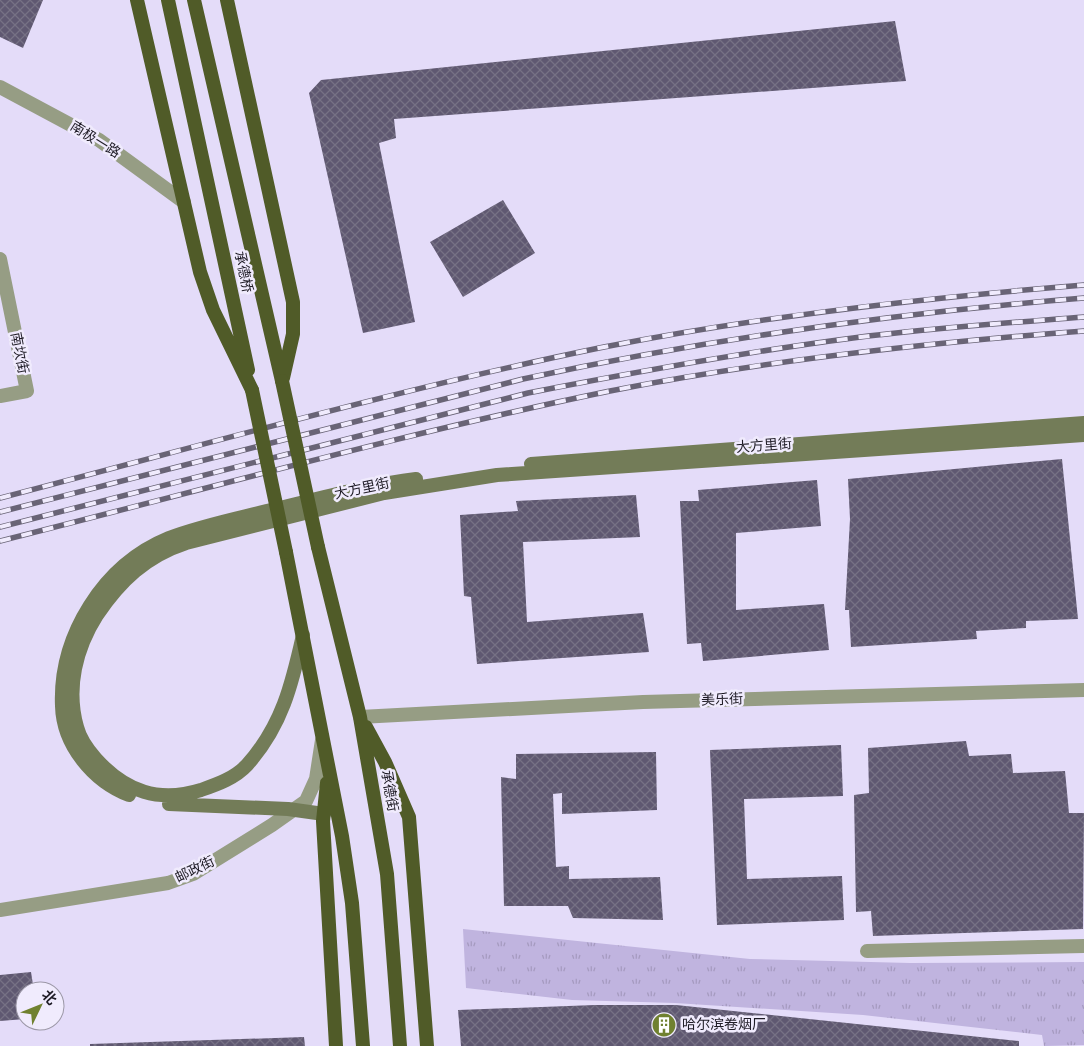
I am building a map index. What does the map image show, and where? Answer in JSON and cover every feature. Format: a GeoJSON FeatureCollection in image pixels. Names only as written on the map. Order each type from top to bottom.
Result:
{"type":"FeatureCollection","features":[{"type":"Feature","properties":{"kind":"highway"},"geometry":{"type":"LineString","coordinates":[[138,0],[200,272],[213,310],[252,390]]}},
{"type":"Feature","properties":{"kind":"highway","name":"承德桥"},"geometry":{"type":"LineString","coordinates":[[168,0],[304,632]]}},
{"type":"Feature","properties":{"kind":"highway","name":"承德桥"},"geometry":{"type":"LineString","coordinates":[[194,0],[282,381],[318,547]]}},
{"type":"Feature","properties":{"kind":"highway"},"geometry":{"type":"LineString","coordinates":[[227,0],[293,302],[293,334],[282,381]]}},
{"type":"Feature","properties":{"kind":"highway","name":"承德街"},"geometry":{"type":"LineString","coordinates":[[318,547],[360,717],[387,874],[400,1046]]}},
{"type":"Feature","properties":{"kind":"highway"},"geometry":{"type":"LineString","coordinates":[[304,632],[352,903],[363,1046]]}},
{"type":"Feature","properties":{"kind":"highway"},"geometry":{"type":"LineString","coordinates":[[360,717],[385,762],[409,816],[427,1046]]}},
{"type":"Feature","properties":{"kind":"highway"},"geometry":{"type":"LineString","coordinates":[[329,768],[324,814],[336,1046]]}},
{"type":"Feature","properties":{"kind":"main road","name":"大方里街"},"geometry":{"type":"LineString","coordinates":[[324,814],[296,810],[151,803],[108,785],[90,769],[71,743],[63,724],[62,689],[66,658],[74,635],[107,583],[134,558],[150,548],[191,531],[375,484],[562,460],[1084,423]]}},
{"type":"Feature","properties":{"kind":"main road","name":"大方里街"},"geometry":{"type":"LineString","coordinates":[[304,632],[290,692],[274,727],[247,766],[232,778],[183,795],[160,796],[147,793],[123,782],[108,772],[94,757],[77,729],[73,684],[83,640],[105,604],[126,577],[165,550],[384,493],[498,475],[1084,435]]}},
{"type":"Feature","properties":{"kind":"street","name":"南极一路"},"geometry":{"type":"LineString","coordinates":[[0,87],[99,140],[184,202]]}},
{"type":"Feature","properties":{"kind":"street","name":"南坎街"},"geometry":{"type":"LineString","coordinates":[[0,259],[27,391],[0,396]]}},
{"type":"Feature","properties":{"kind":"street","name":"美乐街"},"geometry":{"type":"LineString","coordinates":[[360,717],[643,702],[1084,690]]}},
{"type":"Feature","properties":{"kind":"street","name":"邮政街"},"geometry":{"type":"LineString","coordinates":[[0,910],[168,882],[193,874],[296,810],[306,801],[316,779],[323,735]]}},
{"type":"Feature","properties":{"kind":"street"},"geometry":{"type":"LineString","coordinates":[[867,951],[1084,946]]}},
{"type":"Feature","properties":{"kind":"green space"},"geometry":{"type":"Polygon","coordinates":[[[463,929],[750,959],[910,963],[1084,962],[1084,1045],[1044,1046],[1042,1035],[863,1015],[675,1003],[572,1000],[466,988],[463,929]]]}},
{"type":"Feature","properties":{"kind":"building"},"geometry":{"type":"Polygon","coordinates":[[[0,0],[43,0],[23,48],[0,37],[0,0]]]}},
{"type":"Feature","properties":{"kind":"building"},"geometry":{"type":"Polygon","coordinates":[[[895,21],[906,81],[394,119],[396,138],[379,143],[415,322],[363,333],[309,93],[321,80],[895,21]]]}},
{"type":"Feature","properties":{"kind":"building"},"geometry":{"type":"Polygon","coordinates":[[[503,200],[535,253],[463,297],[430,242],[503,200]]]}},
{"type":"Feature","properties":{"kind":"building"},"geometry":{"type":"Polygon","coordinates":[[[1062,459],[1078,619],[1026,621],[1026,628],[976,631],[977,639],[851,647],[849,610],[845,610],[850,519],[848,479],[1062,459]]]}},
{"type":"Feature","properties":{"kind":"building"},"geometry":{"type":"Polygon","coordinates":[[[817,480],[821,526],[736,533],[736,610],[824,604],[829,650],[703,661],[701,643],[687,644],[680,501],[699,501],[698,490],[817,480]]]}},
{"type":"Feature","properties":{"kind":"building"},"geometry":{"type":"Polygon","coordinates":[[[636,495],[640,537],[523,542],[527,622],[643,613],[649,652],[477,664],[471,597],[464,596],[460,515],[518,511],[516,501],[636,495]]]}},
{"type":"Feature","properties":{"kind":"building"},"geometry":{"type":"Polygon","coordinates":[[[966,741],[969,756],[1011,754],[1013,773],[1065,771],[1069,813],[1084,813],[1083,929],[873,936],[871,911],[856,912],[854,795],[869,793],[868,748],[966,741]]]}},
{"type":"Feature","properties":{"kind":"building"},"geometry":{"type":"Polygon","coordinates":[[[841,745],[843,796],[744,799],[747,879],[842,876],[844,920],[717,925],[710,750],[841,745]]]}},
{"type":"Feature","properties":{"kind":"building"},"geometry":{"type":"Polygon","coordinates":[[[656,752],[657,810],[562,814],[562,793],[553,794],[556,867],[569,866],[569,879],[660,877],[663,920],[573,918],[568,906],[504,906],[501,777],[516,779],[516,754],[656,752]]]}},
{"type":"Feature","properties":{"kind":"building"},"geometry":{"type":"Polygon","coordinates":[[[31,972],[32,981],[15,981],[15,1020],[0,1021],[0,975],[31,972]]]}},
{"type":"Feature","properties":{"kind":"building","name":"哈尔滨卷烟厂"},"geometry":{"type":"Polygon","coordinates":[[[595,1005],[676,1005],[1019,1041],[1019,1046],[461,1046],[458,1010],[595,1005]]]}},
{"type":"Feature","properties":{"kind":"building"},"geometry":{"type":"Polygon","coordinates":[[[304,1037],[305,1046],[90,1046],[90,1044],[304,1037]]]}},
{"type":"Feature","properties":{"kind":"railway"},"geometry":{"type":"LineString","coordinates":[[0,498],[377,399],[604,347],[723,326],[843,309],[1084,285]]}},
{"type":"Feature","properties":{"kind":"railway"},"geometry":{"type":"LineString","coordinates":[[0,512],[523,379],[593,365],[802,329],[943,311],[1084,298]]}},
{"type":"Feature","properties":{"kind":"railway"},"geometry":{"type":"LineString","coordinates":[[0,527],[528,393],[690,363],[853,338],[911,331],[1084,317]]}},
{"type":"Feature","properties":{"kind":"railway"},"geometry":{"type":"LineString","coordinates":[[0,541],[380,443],[610,391],[728,370],[846,354],[1084,331]]}},
{"type":"Feature","properties":{"kind":"place","name":"哈尔滨卷烟厂"},"geometry":{"type":"Point","coordinates":[664,1025]}}]}
